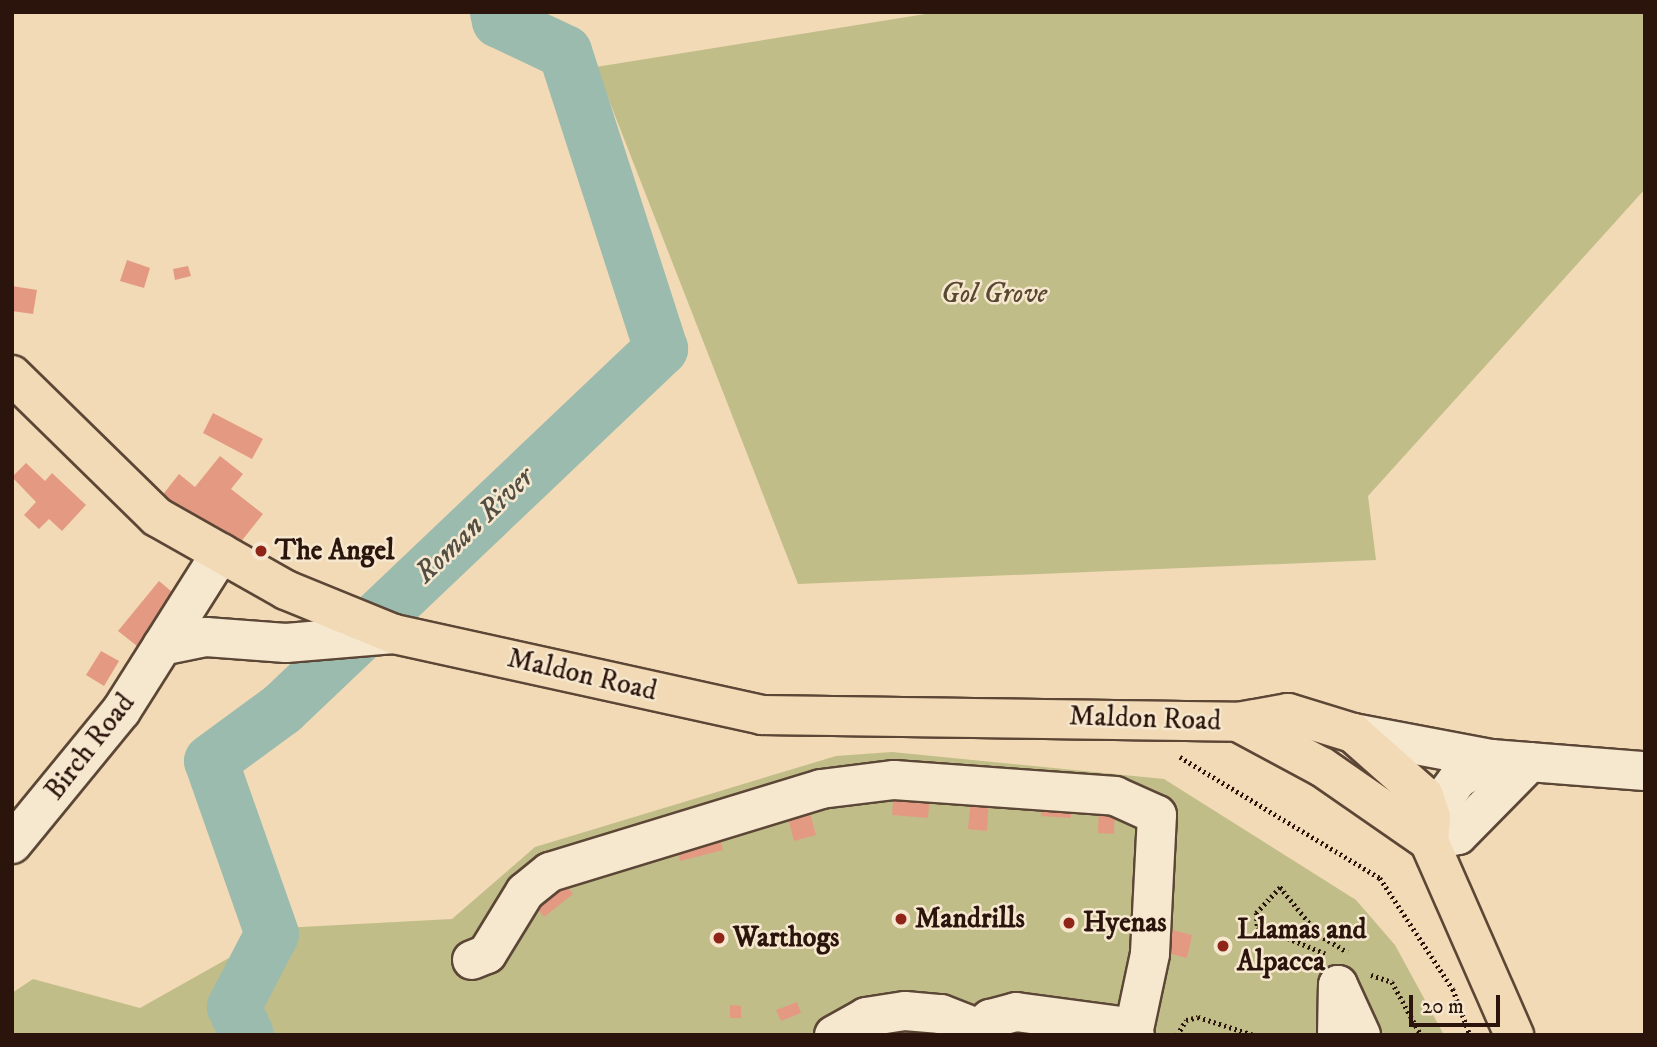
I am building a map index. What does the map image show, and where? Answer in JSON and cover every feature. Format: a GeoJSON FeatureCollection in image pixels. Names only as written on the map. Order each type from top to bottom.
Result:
{"type":"FeatureCollection","features":[{"type":"Feature","properties":{"kind":"main road","name":"Maldon Road"},"geometry":{"type":"LineString","coordinates":[[12,375],[157,517],[286,590],[394,634],[762,715],[1238,722],[1288,713],[1353,733],[1424,796],[1431,817],[1429,841],[1514,1035]]}},
{"type":"Feature","properties":{"kind":"main road","name":"Maldon Road"},"geometry":{"type":"LineString","coordinates":[[1238,722],[1322,766],[1429,841]]}},
{"type":"Feature","properties":{"kind":"street","name":"Birch Road"},"geometry":{"type":"LineString","coordinates":[[12,844],[121,711],[221,553]]}},
{"type":"Feature","properties":{"kind":"street"},"geometry":{"type":"LineString","coordinates":[[162,646],[206,637],[286,643],[394,634]]}},
{"type":"Feature","properties":{"kind":"street"},"geometry":{"type":"LineString","coordinates":[[1353,733],[1492,759],[1645,771]]}},
{"type":"Feature","properties":{"kind":"street"},"geometry":{"type":"LineString","coordinates":[[1492,759],[1458,779],[1439,805],[1429,841],[1458,835],[1530,762]]}},
{"type":"Feature","properties":{"kind":"street"},"geometry":{"type":"LineString","coordinates":[[472,960],[487,954],[525,892],[574,860],[821,789],[894,780],[1141,803],[1157,816],[1150,954],[1135,1032],[1016,1012],[990,1019],[976,1032],[941,1014],[905,1011],[866,1017],[834,1035]]}},
{"type":"Feature","properties":{"kind":"street"},"geometry":{"type":"LineString","coordinates":[[1337,1035],[1351,970]]}},
{"type":"Feature","properties":{"kind":"street"},"geometry":{"type":"LineString","coordinates":[[1351,970],[1361,1035]]}},
{"type":"Feature","properties":{"kind":"path"},"geometry":{"type":"LineString","coordinates":[[1176,754],[1380,878],[1453,989],[1470,1035]]}},
{"type":"Feature","properties":{"kind":"path"},"geometry":{"type":"LineString","coordinates":[[1351,970],[1280,887],[1256,913],[1258,926],[1273,938],[1311,943],[1351,970],[1392,982],[1421,1035]]}},
{"type":"Feature","properties":{"kind":"path"},"geometry":{"type":"LineString","coordinates":[[1177,1035],[1186,1020],[1198,1017],[1225,1021],[1254,1035]]}},
{"type":"Feature","properties":{"kind":"green space","name":"Gol Grove"},"geometry":{"type":"Polygon","coordinates":[[[938,12],[1645,12],[1645,189],[1368,496],[1376,560],[798,584],[596,67],[938,12]]]}},
{"type":"Feature","properties":{"kind":"green space"},"geometry":{"type":"Polygon","coordinates":[[[892,752],[1164,779],[1356,900],[1395,945],[1444,1035],[12,1035],[12,993],[33,979],[140,1008],[282,928],[452,919],[535,847],[836,756],[892,752]]]}},
{"type":"Feature","properties":{"kind":"building"},"geometry":{"type":"Polygon","coordinates":[[[127,260],[150,268],[144,288],[120,281],[127,260]]]}},
{"type":"Feature","properties":{"kind":"building"},"geometry":{"type":"Polygon","coordinates":[[[188,266],[191,276],[175,280],[173,269],[188,266]]]}},
{"type":"Feature","properties":{"kind":"building"},"geometry":{"type":"Polygon","coordinates":[[[12,286],[37,290],[33,314],[12,311],[12,286]]]}},
{"type":"Feature","properties":{"kind":"building"},"geometry":{"type":"Polygon","coordinates":[[[213,413],[263,439],[252,459],[203,433],[213,413]]]}},
{"type":"Feature","properties":{"kind":"building"},"geometry":{"type":"Polygon","coordinates":[[[220,456],[243,474],[231,489],[263,514],[232,553],[161,497],[179,474],[195,487],[220,456]]]}},
{"type":"Feature","properties":{"kind":"building"},"geometry":{"type":"Polygon","coordinates":[[[26,463],[45,481],[52,473],[86,505],[62,531],[49,519],[39,529],[24,515],[36,502],[12,477],[26,463]]]}},
{"type":"Feature","properties":{"kind":"building"},"geometry":{"type":"Polygon","coordinates":[[[159,581],[178,597],[137,646],[118,631],[159,581]]]}},
{"type":"Feature","properties":{"kind":"building"},"geometry":{"type":"Polygon","coordinates":[[[101,651],[119,661],[104,686],[86,675],[101,651]]]}},
{"type":"Feature","properties":{"kind":"building"},"geometry":{"type":"Polygon","coordinates":[[[894,791],[930,794],[928,818],[892,815],[894,791]]]}},
{"type":"Feature","properties":{"kind":"building"},"geometry":{"type":"Polygon","coordinates":[[[971,797],[989,798],[987,831],[968,829],[971,797]]]}},
{"type":"Feature","properties":{"kind":"building"},"geometry":{"type":"Polygon","coordinates":[[[1042,801],[1071,803],[1071,818],[1041,816],[1042,801]]]}},
{"type":"Feature","properties":{"kind":"building"},"geometry":{"type":"Polygon","coordinates":[[[807,802],[816,835],[794,841],[785,807],[807,802]]]}},
{"type":"Feature","properties":{"kind":"building"},"geometry":{"type":"Polygon","coordinates":[[[1099,807],[1115,808],[1114,834],[1098,833],[1099,807]]]}},
{"type":"Feature","properties":{"kind":"building"},"geometry":{"type":"Polygon","coordinates":[[[717,827],[723,850],[680,861],[674,838],[717,827]]]}},
{"type":"Feature","properties":{"kind":"building"},"geometry":{"type":"Polygon","coordinates":[[[557,874],[573,894],[544,917],[528,897],[557,874]]]}},
{"type":"Feature","properties":{"kind":"building"},"geometry":{"type":"Polygon","coordinates":[[[1173,930],[1192,935],[1187,958],[1167,953],[1173,930]]]}},
{"type":"Feature","properties":{"kind":"building"},"geometry":{"type":"Polygon","coordinates":[[[797,1002],[801,1013],[781,1021],[776,1010],[797,1002]]]}},
{"type":"Feature","properties":{"kind":"building"},"geometry":{"type":"Polygon","coordinates":[[[730,1005],[741,1006],[741,1018],[730,1018],[730,1005]]]}},
{"type":"Feature","properties":{"kind":"waterway","name":"Roman River"},"geometry":{"type":"LineString","coordinates":[[247,1035],[234,1007],[272,934],[211,761],[282,709],[661,349],[565,52],[499,21],[497,12]]}},
{"type":"Feature","properties":{"kind":"place","name":"The Angel"},"geometry":{"type":"Point","coordinates":[261,551]}},
{"type":"Feature","properties":{"kind":"place","name":"Mandrills"},"geometry":{"type":"Point","coordinates":[901,919]}},
{"type":"Feature","properties":{"kind":"place","name":"Hyenas"},"geometry":{"type":"Point","coordinates":[1069,923]}},
{"type":"Feature","properties":{"kind":"place","name":"Warthogs"},"geometry":{"type":"Point","coordinates":[719,938]}},
{"type":"Feature","properties":{"kind":"place","name":"Llamas and Alpacca"},"geometry":{"type":"Point","coordinates":[1223,946]}}]}
